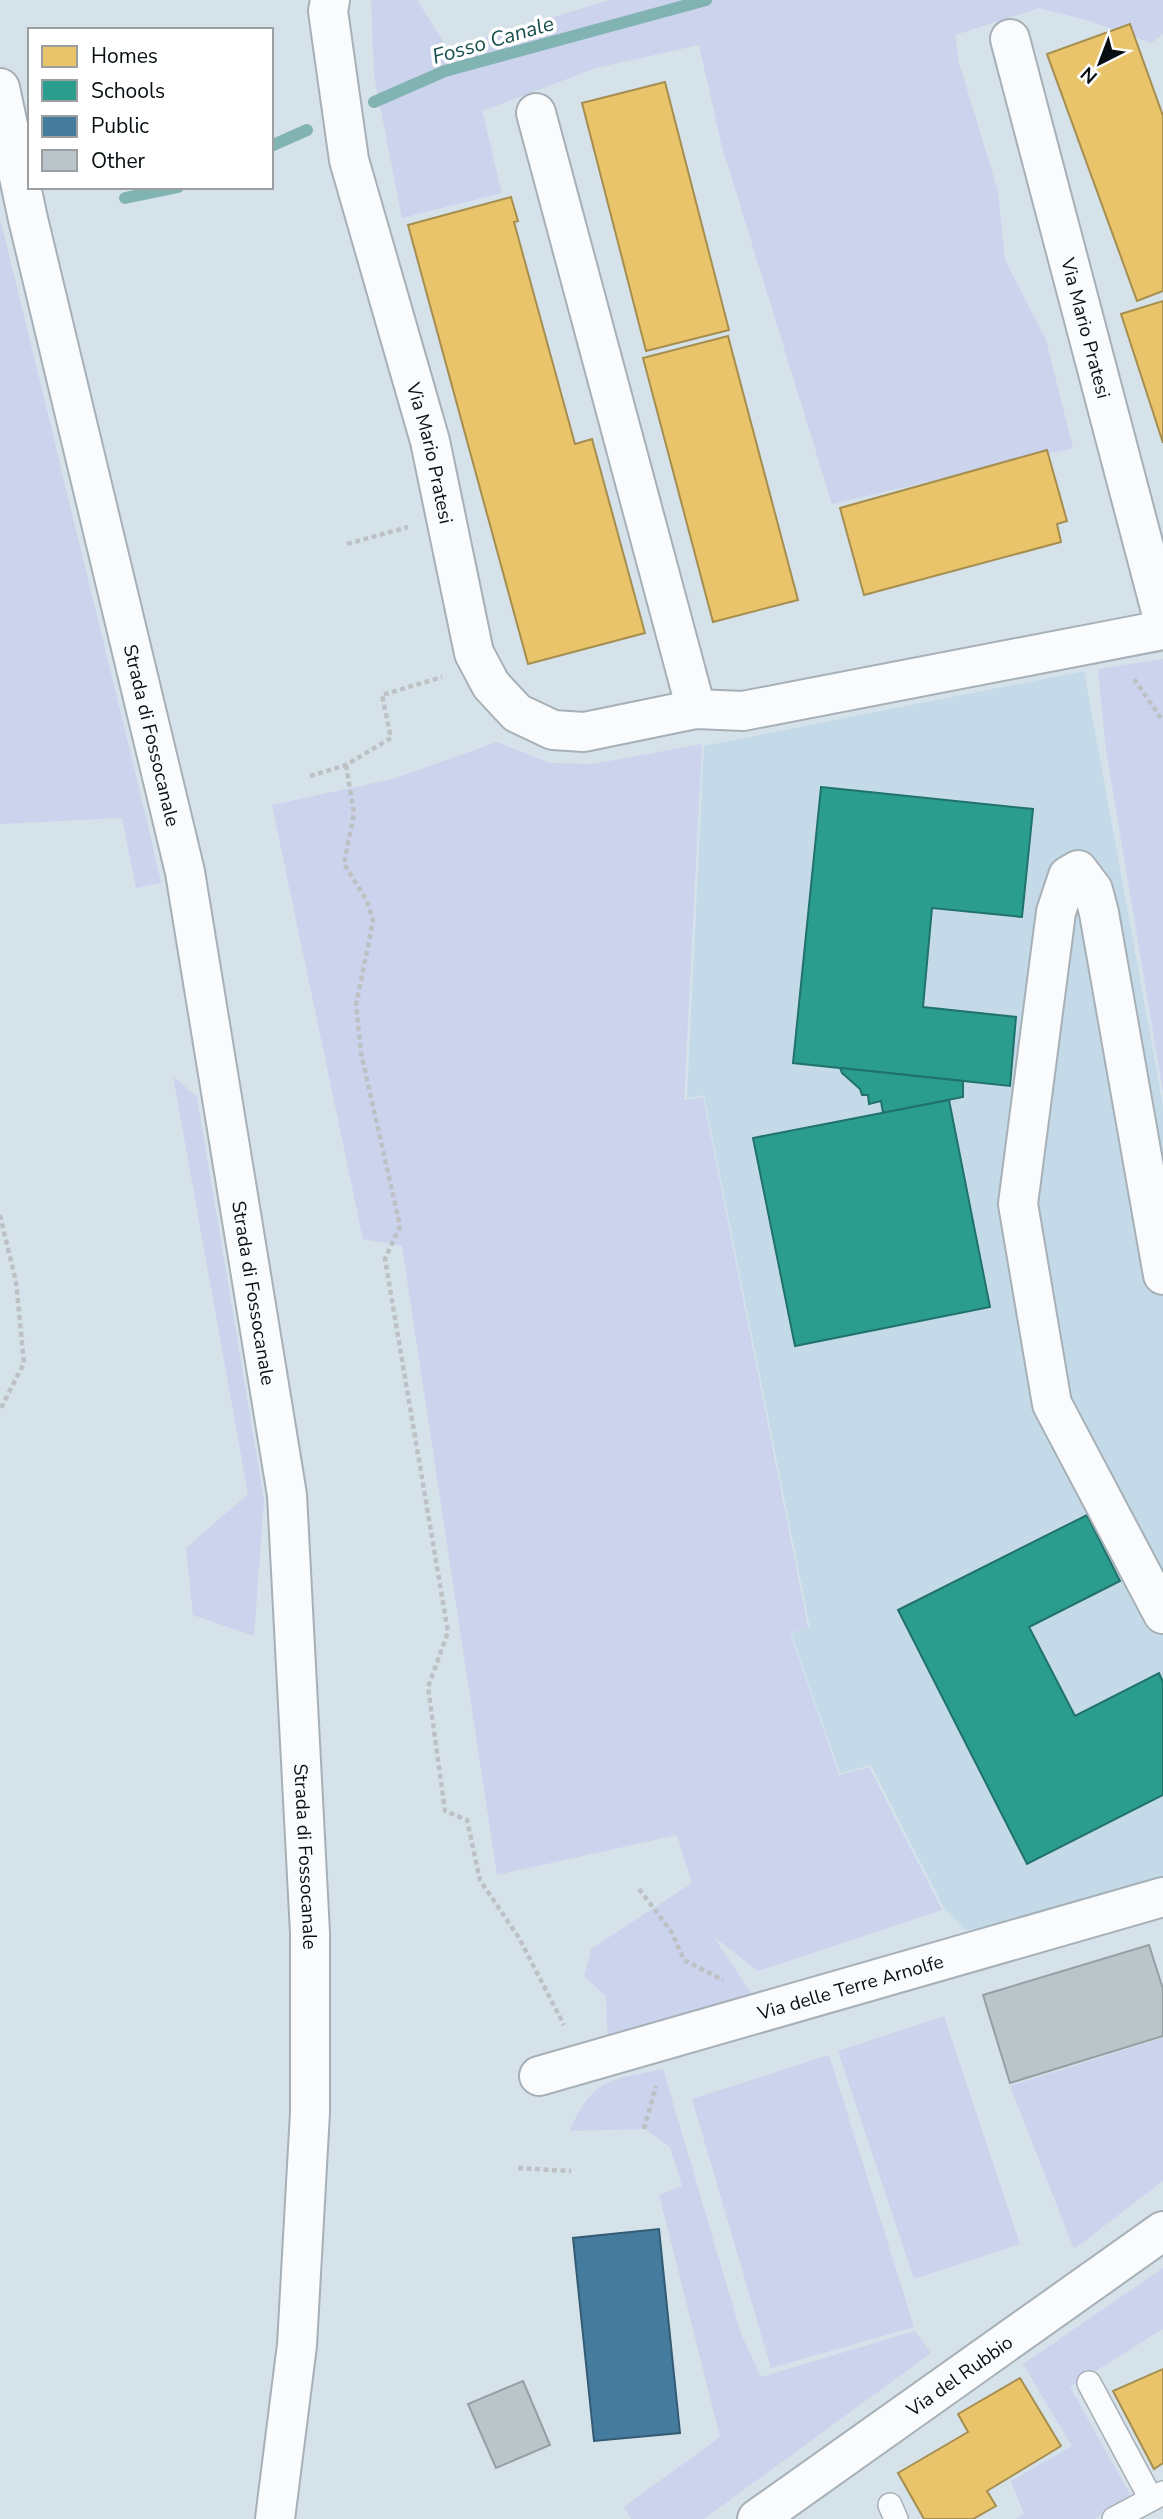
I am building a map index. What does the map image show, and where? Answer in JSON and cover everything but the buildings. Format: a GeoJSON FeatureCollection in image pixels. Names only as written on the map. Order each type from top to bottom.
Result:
{"type":"FeatureCollection","features":[{"type":"Feature","properties":{"kind":"street","name":"Via Mario Pratesi"},"geometry":{"type":"LineString","coordinates":[[330,0],[328,11],[349,160],[430,441],[474,653],[491,685],[517,713],[553,730],[584,732],[696,709],[743,711],[1163,631]]}},
{"type":"Feature","properties":{"kind":"street","name":"Via Mario Pratesi"},"geometry":{"type":"LineString","coordinates":[[1010,39],[1163,619]]}},
{"type":"Feature","properties":{"kind":"street","name":"Strada di Fossocanale"},"geometry":{"type":"LineString","coordinates":[[0,88],[28,219],[186,872],[287,1495],[310,1933],[310,2112],[297,2345],[275,2519]]}},
{"type":"Feature","properties":{"kind":"street"},"geometry":{"type":"LineString","coordinates":[[536,113],[696,709]]}},
{"type":"Feature","properties":{"kind":"street"},"geometry":{"type":"LineString","coordinates":[[1163,1275],[1099,913],[1093,890],[1078,870],[1068,876],[1057,905],[1018,1203],[1052,1404],[1163,1614]]}},
{"type":"Feature","properties":{"kind":"street","name":"Via delle Terre Arnolfe"},"geometry":{"type":"LineString","coordinates":[[539,2076],[1163,1897]]}},
{"type":"Feature","properties":{"kind":"street","name":"Via del Rubbio"},"geometry":{"type":"LineString","coordinates":[[757,2519],[1163,2231]]}},
{"type":"Feature","properties":{"kind":"lane"},"geometry":{"type":"LineString","coordinates":[[1090,2383],[1157,2496],[1114,2519]]}},
{"type":"Feature","properties":{"kind":"path"},"geometry":{"type":"LineString","coordinates":[[346,544],[446,517]]}},
{"type":"Feature","properties":{"kind":"path"},"geometry":{"type":"LineString","coordinates":[[310,776],[346,765],[391,738],[382,695],[454,674]]}},
{"type":"Feature","properties":{"kind":"path"},"geometry":{"type":"LineString","coordinates":[[1131,674],[1163,721]]}},
{"type":"Feature","properties":{"kind":"path"},"geometry":{"type":"LineString","coordinates":[[346,765],[354,813],[344,864],[367,901],[373,921],[356,1005],[361,1053],[400,1226],[385,1259],[448,1632],[428,1687],[445,1811],[467,1820],[480,1880],[519,1938],[584,2063]]}},
{"type":"Feature","properties":{"kind":"path"},"geometry":{"type":"LineString","coordinates":[[0,1214],[16,1282],[24,1363],[0,1410]]}},
{"type":"Feature","properties":{"kind":"path"},"geometry":{"type":"LineString","coordinates":[[639,1889],[671,1931],[684,1960],[715,1974],[742,1994],[758,2013]]}},
{"type":"Feature","properties":{"kind":"path"},"geometry":{"type":"LineString","coordinates":[[518,2168],[571,2171]]}},
{"type":"Feature","properties":{"kind":"shaded area"},"geometry":{"type":"Polygon","coordinates":[[[371,0],[417,0],[448,49],[610,0],[1163,0],[1163,34],[1151,43],[1087,20],[1039,8],[955,35],[959,63],[998,191],[1005,260],[1046,340],[1073,448],[832,504],[721,143],[699,45],[596,68],[482,111],[502,193],[402,218],[374,75],[371,0]]]}},
{"type":"Feature","properties":{"kind":"shaded area"},"geometry":{"type":"Polygon","coordinates":[[[0,218],[161,883],[136,888],[122,818],[0,824],[0,218]]]}},
{"type":"Feature","properties":{"kind":"shaded area"},"geometry":{"type":"Polygon","coordinates":[[[1163,659],[1163,1092],[1106,750],[1098,669],[1163,659]]]}},
{"type":"Feature","properties":{"kind":"shaded area"},"geometry":{"type":"Polygon","coordinates":[[[1084,671],[1163,1106],[1163,1880],[1003,1928],[966,1930],[944,1908],[871,1765],[840,1773],[791,1633],[810,1627],[704,1095],[687,1098],[704,746],[1084,671]]]}},
{"type":"Feature","properties":{"kind":"shaded area"},"geometry":{"type":"Polygon","coordinates":[[[497,742],[550,763],[593,764],[702,744],[684,1100],[703,1097],[808,1627],[790,1633],[839,1775],[869,1767],[942,1910],[758,1971],[714,1937],[752,1995],[697,2016],[608,2041],[606,1996],[584,1976],[591,1949],[692,1883],[677,1835],[497,1875],[402,1246],[363,1239],[272,805],[393,779],[497,742]]]}},
{"type":"Feature","properties":{"kind":"shaded area"},"geometry":{"type":"Polygon","coordinates":[[[173,1076],[197,1097],[264,1500],[254,1636],[193,1615],[186,1548],[248,1494],[173,1076]]]}},
{"type":"Feature","properties":{"kind":"shaded area"},"geometry":{"type":"Polygon","coordinates":[[[944,2016],[1020,2244],[914,2279],[838,2051],[944,2016]]]}},
{"type":"Feature","properties":{"kind":"shaded area"},"geometry":{"type":"Polygon","coordinates":[[[1163,2038],[1163,2181],[1074,2249],[1010,2086],[1163,2038]]]}},
{"type":"Feature","properties":{"kind":"shaded area"},"geometry":{"type":"Polygon","coordinates":[[[829,2055],[914,2327],[771,2368],[692,2099],[829,2055]]]}},
{"type":"Feature","properties":{"kind":"shaded area"},"geometry":{"type":"Polygon","coordinates":[[[663,2069],[741,2334],[761,2377],[915,2331],[931,2353],[704,2519],[631,2519],[624,2507],[720,2437],[659,2195],[682,2186],[670,2147],[645,2129],[570,2131],[586,2100],[605,2084],[663,2069]]]}},
{"type":"Feature","properties":{"kind":"shaded area"},"geometry":{"type":"Polygon","coordinates":[[[1163,2268],[1163,2329],[1070,2387],[1132,2498],[1094,2519],[1015,2519],[1024,2514],[1011,2481],[1072,2446],[1023,2364],[1163,2268]]]}},
{"type":"Feature","properties":{"kind":"waterway","name":"Fosso Canale"},"geometry":{"type":"LineString","coordinates":[[374,102],[445,71],[706,0]]}},
{"type":"Feature","properties":{"kind":"waterway","name":"Fosso Canale"},"geometry":{"type":"LineString","coordinates":[[273,145],[307,130]]}},
{"type":"Feature","properties":{"kind":"waterway","name":"Fosso Canale"},"geometry":{"type":"LineString","coordinates":[[125,198],[168,189]]}}]}
